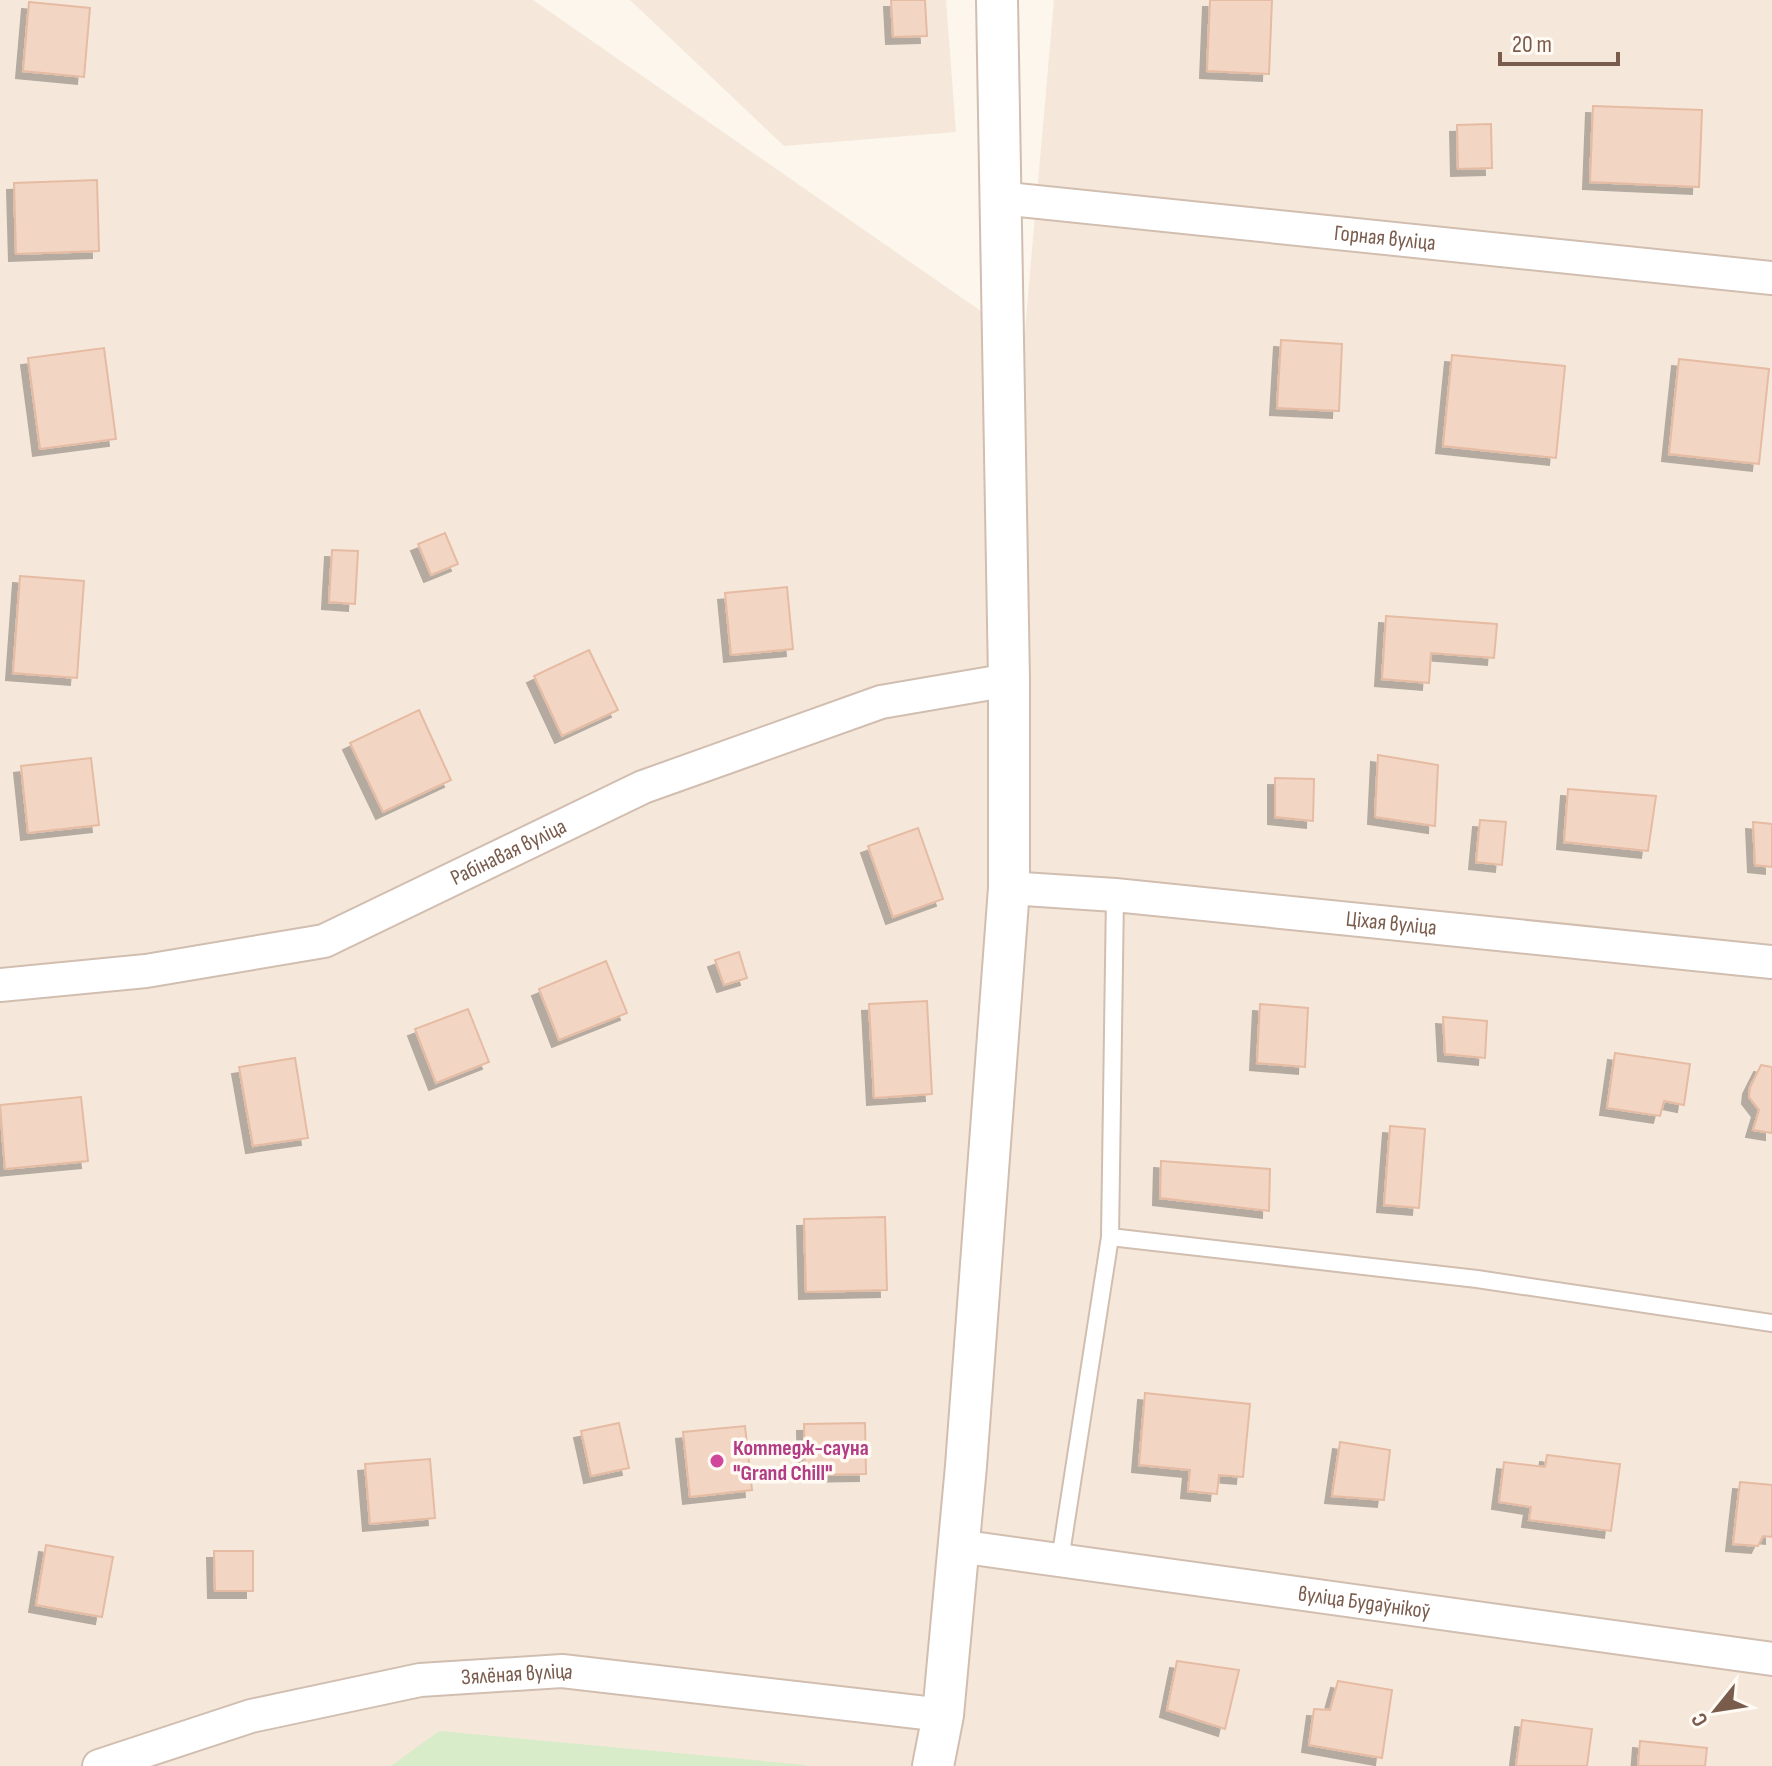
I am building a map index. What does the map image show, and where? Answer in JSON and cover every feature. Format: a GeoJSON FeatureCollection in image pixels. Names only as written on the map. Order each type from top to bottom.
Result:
{"type":"FeatureCollection","features":[{"type":"Feature","properties":{"kind":"street"},"geometry":{"type":"LineString","coordinates":[[933,1766],[943,1715],[958,1546],[1009,888],[1009,680],[997,0]]}},
{"type":"Feature","properties":{"kind":"street","name":"Горная вуліца"},"geometry":{"type":"LineString","coordinates":[[999,198],[1772,278]]}},
{"type":"Feature","properties":{"kind":"street","name":"Рабінавая вуліца"},"geometry":{"type":"LineString","coordinates":[[0,985],[146,971],[324,941],[643,787],[881,702],[1009,680]]}},
{"type":"Feature","properties":{"kind":"street","name":"Ціхая вуліца"},"geometry":{"type":"LineString","coordinates":[[1009,888],[1115,895],[1772,962]]}},
{"type":"Feature","properties":{"kind":"street","name":"вуліца Будаўнікоў"},"geometry":{"type":"LineString","coordinates":[[958,1546],[1772,1659]]}},
{"type":"Feature","properties":{"kind":"street","name":"Зялёная вуліца"},"geometry":{"type":"LineString","coordinates":[[99,1766],[251,1716],[420,1680],[562,1671],[943,1715]]}},
{"type":"Feature","properties":{"kind":"lane"},"geometry":{"type":"LineString","coordinates":[[1060,1560],[1110,1237],[1115,895]]}},
{"type":"Feature","properties":{"kind":"lane"},"geometry":{"type":"LineString","coordinates":[[1110,1237],[1477,1279],[1772,1323]]}},
{"type":"Feature","properties":{"kind":"shaded area"},"geometry":{"type":"Polygon","coordinates":[[[0,0],[533,0],[1024,341],[1054,0],[1772,0],[1772,1766],[0,1766],[0,0]]]}},
{"type":"Feature","properties":{"kind":"shaded area"},"geometry":{"type":"Polygon","coordinates":[[[630,0],[946,0],[956,132],[784,146],[630,0]]]}},
{"type":"Feature","properties":{"kind":"green space"},"geometry":{"type":"Polygon","coordinates":[[[439,1731],[806,1765],[806,1766],[391,1766],[439,1731]]]}},
{"type":"Feature","properties":{"kind":"building"},"geometry":{"type":"Polygon","coordinates":[[[891,0],[925,0],[927,36],[893,37],[891,0]]]}},
{"type":"Feature","properties":{"kind":"building"},"geometry":{"type":"Polygon","coordinates":[[[1210,0],[1272,0],[1269,74],[1207,71],[1210,0]]]}},
{"type":"Feature","properties":{"kind":"building"},"geometry":{"type":"Polygon","coordinates":[[[29,2],[90,8],[84,77],[23,71],[29,2]]]}},
{"type":"Feature","properties":{"kind":"building"},"geometry":{"type":"Polygon","coordinates":[[[1593,106],[1702,110],[1699,187],[1590,182],[1593,106]]]}},
{"type":"Feature","properties":{"kind":"building"},"geometry":{"type":"Polygon","coordinates":[[[1491,124],[1492,168],[1458,169],[1457,125],[1491,124]]]}},
{"type":"Feature","properties":{"kind":"building"},"geometry":{"type":"Polygon","coordinates":[[[97,180],[99,251],[16,254],[14,183],[97,180]]]}},
{"type":"Feature","properties":{"kind":"building"},"geometry":{"type":"Polygon","coordinates":[[[1281,340],[1342,344],[1339,411],[1277,408],[1281,340]]]}},
{"type":"Feature","properties":{"kind":"building"},"geometry":{"type":"Polygon","coordinates":[[[104,348],[116,439],[40,449],[28,358],[104,348]]]}},
{"type":"Feature","properties":{"kind":"building"},"geometry":{"type":"Polygon","coordinates":[[[1452,355],[1565,366],[1556,458],[1443,446],[1452,355]]]}},
{"type":"Feature","properties":{"kind":"building"},"geometry":{"type":"Polygon","coordinates":[[[1679,359],[1769,369],[1759,464],[1669,454],[1679,359]]]}},
{"type":"Feature","properties":{"kind":"building"},"geometry":{"type":"Polygon","coordinates":[[[445,533],[458,564],[431,575],[418,544],[445,533]]]}},
{"type":"Feature","properties":{"kind":"building"},"geometry":{"type":"Polygon","coordinates":[[[332,550],[358,551],[355,604],[329,602],[332,550]]]}},
{"type":"Feature","properties":{"kind":"building"},"geometry":{"type":"Polygon","coordinates":[[[20,576],[84,581],[77,678],[13,673],[20,576]]]}},
{"type":"Feature","properties":{"kind":"building"},"geometry":{"type":"Polygon","coordinates":[[[787,587],[793,649],[731,655],[725,593],[787,587]]]}},
{"type":"Feature","properties":{"kind":"building"},"geometry":{"type":"Polygon","coordinates":[[[1386,616],[1497,624],[1494,658],[1431,653],[1429,683],[1382,679],[1386,616]]]}},
{"type":"Feature","properties":{"kind":"building"},"geometry":{"type":"Polygon","coordinates":[[[589,650],[618,710],[562,736],[534,676],[589,650]]]}},
{"type":"Feature","properties":{"kind":"building"},"geometry":{"type":"Polygon","coordinates":[[[419,710],[451,780],[383,812],[350,743],[419,710]]]}},
{"type":"Feature","properties":{"kind":"building"},"geometry":{"type":"Polygon","coordinates":[[[1378,755],[1438,765],[1435,826],[1375,817],[1378,755]]]}},
{"type":"Feature","properties":{"kind":"building"},"geometry":{"type":"Polygon","coordinates":[[[91,758],[99,825],[28,833],[21,766],[91,758]]]}},
{"type":"Feature","properties":{"kind":"building"},"geometry":{"type":"Polygon","coordinates":[[[1275,778],[1314,779],[1313,821],[1275,817],[1275,778]]]}},
{"type":"Feature","properties":{"kind":"building"},"geometry":{"type":"Polygon","coordinates":[[[1568,789],[1656,796],[1648,851],[1564,842],[1568,789]]]}},
{"type":"Feature","properties":{"kind":"building"},"geometry":{"type":"Polygon","coordinates":[[[1480,820],[1506,822],[1502,865],[1476,862],[1480,820]]]}},
{"type":"Feature","properties":{"kind":"building"},"geometry":{"type":"Polygon","coordinates":[[[1753,822],[1772,824],[1772,867],[1755,865],[1753,822]]]}},
{"type":"Feature","properties":{"kind":"building"},"geometry":{"type":"Polygon","coordinates":[[[918,828],[943,899],[893,917],[868,846],[918,828]]]}},
{"type":"Feature","properties":{"kind":"building"},"geometry":{"type":"Polygon","coordinates":[[[739,952],[747,978],[724,985],[715,960],[739,952]]]}},
{"type":"Feature","properties":{"kind":"building"},"geometry":{"type":"Polygon","coordinates":[[[606,961],[627,1013],[559,1040],[539,989],[606,961]]]}},
{"type":"Feature","properties":{"kind":"building"},"geometry":{"type":"Polygon","coordinates":[[[927,1001],[932,1094],[874,1098],[869,1004],[927,1001]]]}},
{"type":"Feature","properties":{"kind":"building"},"geometry":{"type":"Polygon","coordinates":[[[1260,1004],[1308,1008],[1305,1067],[1257,1063],[1260,1004]]]}},
{"type":"Feature","properties":{"kind":"building"},"geometry":{"type":"Polygon","coordinates":[[[468,1009],[489,1062],[436,1083],[415,1029],[468,1009]]]}},
{"type":"Feature","properties":{"kind":"building"},"geometry":{"type":"Polygon","coordinates":[[[1443,1017],[1487,1021],[1485,1058],[1445,1054],[1443,1017]]]}},
{"type":"Feature","properties":{"kind":"building"},"geometry":{"type":"Polygon","coordinates":[[[1615,1053],[1690,1064],[1684,1105],[1664,1101],[1660,1116],[1607,1108],[1615,1053]]]}},
{"type":"Feature","properties":{"kind":"building"},"geometry":{"type":"Polygon","coordinates":[[[295,1058],[308,1138],[253,1146],[239,1067],[295,1058]]]}},
{"type":"Feature","properties":{"kind":"building"},"geometry":{"type":"Polygon","coordinates":[[[1761,1065],[1772,1067],[1772,1133],[1753,1130],[1759,1110],[1749,1097],[1750,1087],[1761,1065]]]}},
{"type":"Feature","properties":{"kind":"building"},"geometry":{"type":"Polygon","coordinates":[[[81,1097],[88,1161],[5,1169],[0,1105],[81,1097]]]}},
{"type":"Feature","properties":{"kind":"building"},"geometry":{"type":"Polygon","coordinates":[[[1390,1126],[1425,1129],[1419,1208],[1384,1205],[1390,1126]]]}},
{"type":"Feature","properties":{"kind":"building"},"geometry":{"type":"Polygon","coordinates":[[[1161,1161],[1270,1169],[1269,1211],[1160,1198],[1161,1161]]]}},
{"type":"Feature","properties":{"kind":"building"},"geometry":{"type":"Polygon","coordinates":[[[885,1217],[887,1290],[806,1292],[804,1219],[885,1217]]]}},
{"type":"Feature","properties":{"kind":"building"},"geometry":{"type":"Polygon","coordinates":[[[1145,1393],[1250,1404],[1243,1477],[1219,1475],[1217,1494],[1188,1491],[1190,1470],[1139,1465],[1145,1393]]]}},
{"type":"Feature","properties":{"kind":"building"},"geometry":{"type":"Polygon","coordinates":[[[619,1423],[629,1468],[591,1476],[581,1431],[619,1423]]]}},
{"type":"Feature","properties":{"kind":"building"},"geometry":{"type":"Polygon","coordinates":[[[865,1423],[866,1474],[805,1475],[804,1424],[865,1423]]]}},
{"type":"Feature","properties":{"kind":"building","name":"Коттедж-сауна \"Grand Chill\""},"geometry":{"type":"Polygon","coordinates":[[[745,1426],[752,1490],[690,1497],[683,1432],[745,1426]]]}},
{"type":"Feature","properties":{"kind":"building"},"geometry":{"type":"Polygon","coordinates":[[[1340,1442],[1390,1450],[1384,1500],[1332,1496],[1340,1442]]]}},
{"type":"Feature","properties":{"kind":"building"},"geometry":{"type":"Polygon","coordinates":[[[1547,1455],[1620,1464],[1611,1531],[1529,1520],[1531,1507],[1499,1502],[1504,1462],[1545,1467],[1547,1455]]]}},
{"type":"Feature","properties":{"kind":"building"},"geometry":{"type":"Polygon","coordinates":[[[430,1459],[435,1518],[370,1524],[365,1464],[430,1459]]]}},
{"type":"Feature","properties":{"kind":"building"},"geometry":{"type":"Polygon","coordinates":[[[1740,1482],[1772,1485],[1772,1537],[1763,1536],[1758,1546],[1733,1544],[1740,1482]]]}},
{"type":"Feature","properties":{"kind":"building"},"geometry":{"type":"Polygon","coordinates":[[[46,1545],[113,1557],[102,1617],[36,1605],[46,1545]]]}},
{"type":"Feature","properties":{"kind":"building"},"geometry":{"type":"Polygon","coordinates":[[[214,1551],[253,1551],[253,1591],[215,1591],[214,1551]]]}},
{"type":"Feature","properties":{"kind":"building"},"geometry":{"type":"Polygon","coordinates":[[[1177,1661],[1239,1670],[1225,1729],[1167,1710],[1177,1661]]]}},
{"type":"Feature","properties":{"kind":"building"},"geometry":{"type":"Polygon","coordinates":[[[1338,1681],[1392,1690],[1382,1758],[1309,1745],[1314,1709],[1330,1710],[1338,1681]]]}},
{"type":"Feature","properties":{"kind":"building"},"geometry":{"type":"Polygon","coordinates":[[[1522,1720],[1592,1729],[1587,1766],[1516,1766],[1522,1720]]]}},
{"type":"Feature","properties":{"kind":"building"},"geometry":{"type":"Polygon","coordinates":[[[1640,1741],[1707,1748],[1705,1766],[1638,1766],[1640,1741]]]}},
{"type":"Feature","properties":{"kind":"place","name":"Коттедж-сауна \"Grand Chill\""},"geometry":{"type":"Point","coordinates":[717,1461]}}]}
